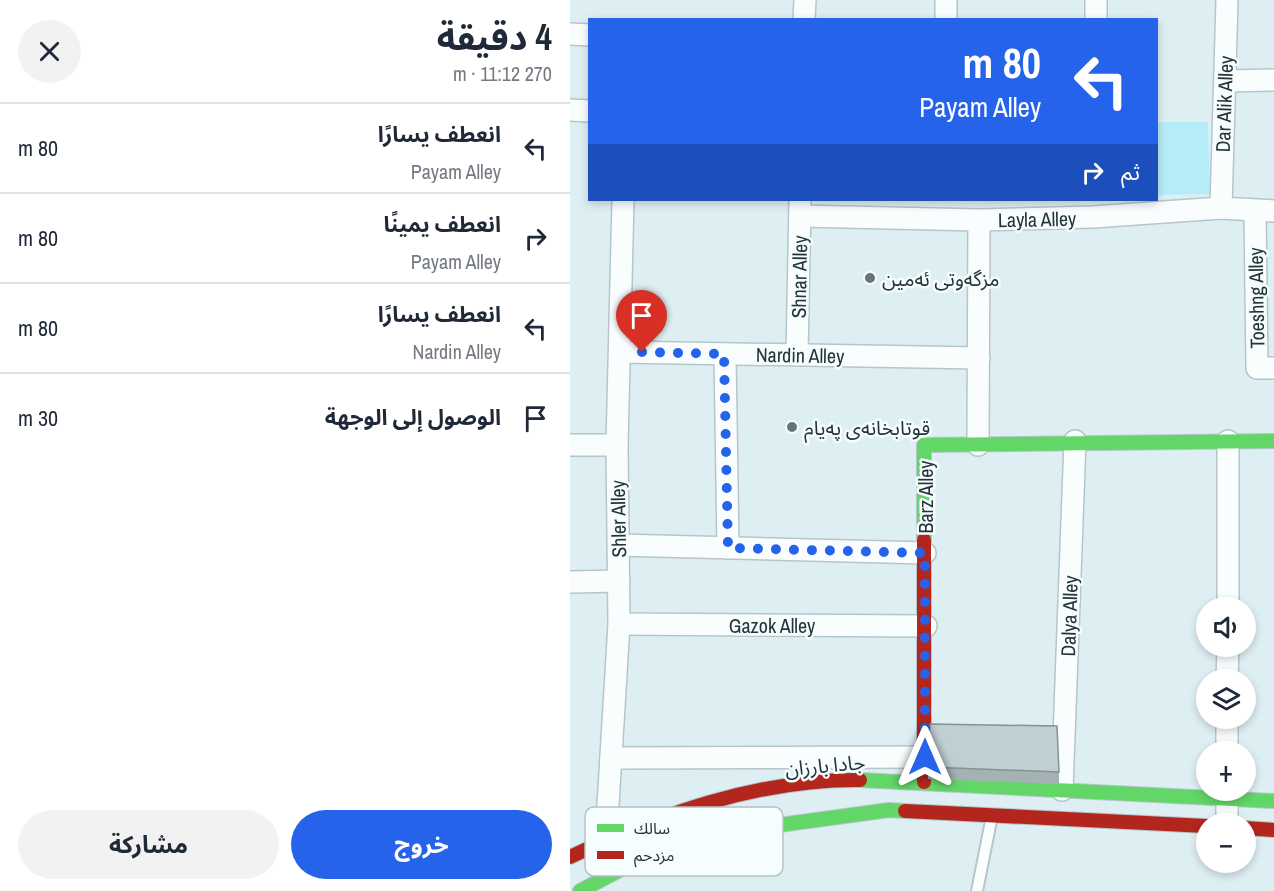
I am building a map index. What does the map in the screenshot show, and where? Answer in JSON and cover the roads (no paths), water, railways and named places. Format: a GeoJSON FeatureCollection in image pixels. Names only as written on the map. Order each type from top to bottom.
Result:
{"type":"FeatureCollection","features":[{"type":"Feature","properties":{"kind":"main road","name":"Barz Alley"},"geometry":{"type":"LineString","coordinates":[[924,782],[926,626],[924,445],[1076,441],[1274,441]]}},
{"type":"Feature","properties":{"kind":"main road","name":"جادا بارزان"},"geometry":{"type":"LineString","coordinates":[[696,807],[757,791],[821,781],[885,780],[1062,790],[1196,794]]}},
{"type":"Feature","properties":{"kind":"main road","name":"جادا بارزان"},"geometry":{"type":"LineString","coordinates":[[1256,799],[1274,801]]}},
{"type":"Feature","properties":{"kind":"main road"},"geometry":{"type":"LineString","coordinates":[[783,825],[889,810],[1196,825]]}},
{"type":"Feature","properties":{"kind":"main road"},"geometry":{"type":"LineString","coordinates":[[1256,829],[1274,830]]}},
{"type":"Feature","properties":{"kind":"main road"},"geometry":{"type":"LineString","coordinates":[[570,847],[585,843]]}},
{"type":"Feature","properties":{"kind":"main road","name":"جادا بارزان"},"geometry":{"type":"LineString","coordinates":[[570,857],[585,849]]}},
{"type":"Feature","properties":{"kind":"main road"},"geometry":{"type":"LineString","coordinates":[[580,891],[608,876]]}},
{"type":"Feature","properties":{"kind":"street"},"geometry":{"type":"LineString","coordinates":[[804,18],[805,0]]}},
{"type":"Feature","properties":{"kind":"street"},"geometry":{"type":"LineString","coordinates":[[946,0],[946,18]]}},
{"type":"Feature","properties":{"kind":"street"},"geometry":{"type":"LineString","coordinates":[[1096,0],[1096,18]]}},
{"type":"Feature","properties":{"kind":"street","name":"Dar Alik Alley"},"geometry":{"type":"LineString","coordinates":[[1221,208],[1227,0]]}},
{"type":"Feature","properties":{"kind":"street"},"geometry":{"type":"LineString","coordinates":[[570,34],[588,35]]}},
{"type":"Feature","properties":{"kind":"street"},"geometry":{"type":"LineString","coordinates":[[1226,81],[1274,80]]}},
{"type":"Feature","properties":{"kind":"street"},"geometry":{"type":"LineString","coordinates":[[570,110],[588,111]]}},
{"type":"Feature","properties":{"kind":"street","name":"Shler Alley"},"geometry":{"type":"LineString","coordinates":[[608,807],[619,581],[617,445],[621,352],[622,201]]}},
{"type":"Feature","properties":{"kind":"street","name":"Layla Alley"},"geometry":{"type":"LineString","coordinates":[[800,208],[944,210],[979,220],[1093,208],[1221,208],[1264,211]]}},
{"type":"Feature","properties":{"kind":"street","name":"Shnar Alley"},"geometry":{"type":"LineString","coordinates":[[797,355],[800,208]]}},
{"type":"Feature","properties":{"kind":"street","name":"Toeshng Alley"},"geometry":{"type":"LineString","coordinates":[[1264,211],[1257,368],[1274,368]]}},
{"type":"Feature","properties":{"kind":"street"},"geometry":{"type":"LineString","coordinates":[[978,445],[979,220]]}},
{"type":"Feature","properties":{"kind":"street","name":"Nardin Alley"},"geometry":{"type":"LineString","coordinates":[[621,352],[979,358]]}},
{"type":"Feature","properties":{"kind":"street"},"geometry":{"type":"LineString","coordinates":[[724,354],[728,548]]}},
{"type":"Feature","properties":{"kind":"street","name":"Dalya Alley"},"geometry":{"type":"LineString","coordinates":[[1062,790],[1076,441]]}},
{"type":"Feature","properties":{"kind":"street"},"geometry":{"type":"LineString","coordinates":[[1228,441],[1228,597]]}},
{"type":"Feature","properties":{"kind":"street"},"geometry":{"type":"LineString","coordinates":[[570,445],[617,445]]}},
{"type":"Feature","properties":{"kind":"street"},"geometry":{"type":"LineString","coordinates":[[619,545],[925,553]]}},
{"type":"Feature","properties":{"kind":"street"},"geometry":{"type":"LineString","coordinates":[[570,582],[619,581]]}},
{"type":"Feature","properties":{"kind":"street","name":"Gazok Alley"},"geometry":{"type":"LineString","coordinates":[[618,624],[926,626]]}},
{"type":"Feature","properties":{"kind":"street"},"geometry":{"type":"LineString","coordinates":[[611,758],[925,757]]}},
{"type":"Feature","properties":{"kind":"lane"},"geometry":{"type":"LineString","coordinates":[[977,891],[992,815]]}},
{"type":"Feature","properties":{"kind":"place","name":"مزگەوتی ئەمین"},"geometry":{"type":"Point","coordinates":[870,278]}},
{"type":"Feature","properties":{"kind":"place","name":"قوتابخانەی پەیام"},"geometry":{"type":"Point","coordinates":[792,427]}}]}
